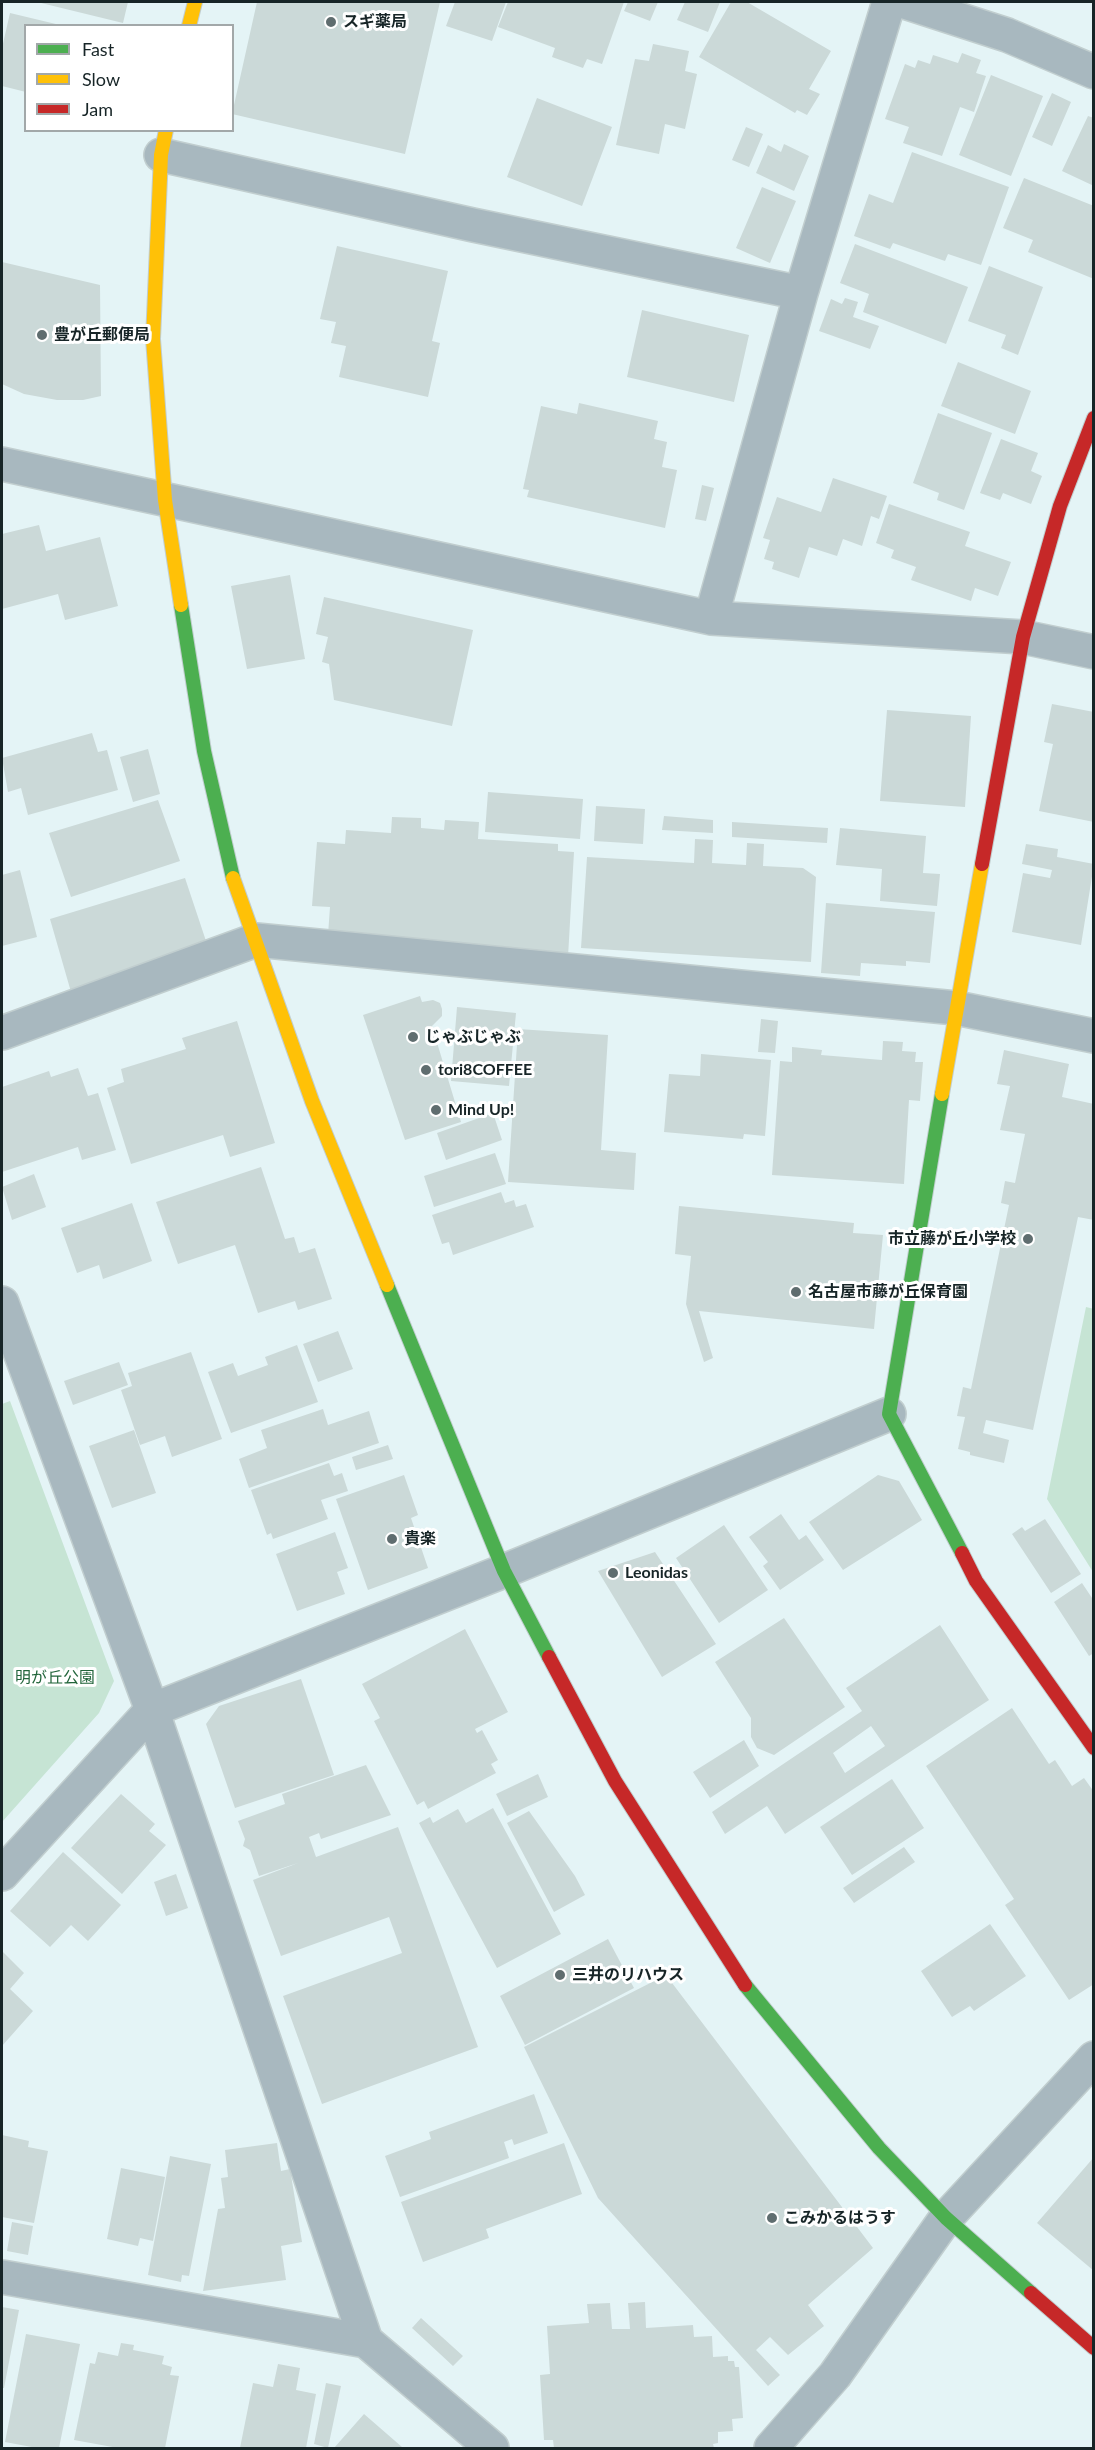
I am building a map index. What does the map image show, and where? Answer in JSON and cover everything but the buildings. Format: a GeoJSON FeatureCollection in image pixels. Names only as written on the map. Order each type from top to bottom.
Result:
{"type":"FeatureCollection","features":[{"type":"Feature","properties":{"kind":"street"},"geometry":{"type":"LineString","coordinates":[[190,24],[195,2]]}},
{"type":"Feature","properties":{"kind":"street"},"geometry":{"type":"LineString","coordinates":[[711,618],[801,293],[889,2]]}},
{"type":"Feature","properties":{"kind":"street"},"geometry":{"type":"LineString","coordinates":[[904,2],[1007,35],[1094,72]]}},
{"type":"Feature","properties":{"kind":"street"},"geometry":{"type":"LineString","coordinates":[[801,293],[473,225],[164,143],[153,339],[165,500],[204,752],[229,865],[312,1101],[504,1571],[615,1781],[740,1978],[879,2148],[946,2218],[1094,2348]]}},
{"type":"Feature","properties":{"kind":"street"},"geometry":{"type":"LineString","coordinates":[[1094,418],[1060,506],[1023,637],[956,1008],[889,1414],[940,1507],[976,1581],[1094,1748]]}},
{"type":"Feature","properties":{"kind":"street"},"geometry":{"type":"LineString","coordinates":[[2,464],[711,618],[1023,637],[1094,652]]}},
{"type":"Feature","properties":{"kind":"street"},"geometry":{"type":"LineString","coordinates":[[2,1033],[256,940],[956,1008],[1094,1036]]}},
{"type":"Feature","properties":{"kind":"street"},"geometry":{"type":"LineString","coordinates":[[2,1303],[152,1710],[366,2341]]}},
{"type":"Feature","properties":{"kind":"street"},"geometry":{"type":"LineString","coordinates":[[2,1874],[152,1710],[504,1571],[889,1414]]}},
{"type":"Feature","properties":{"kind":"street"},"geometry":{"type":"LineString","coordinates":[[771,2448],[836,2374],[946,2218],[1094,2058]]}},
{"type":"Feature","properties":{"kind":"street"},"geometry":{"type":"LineString","coordinates":[[2,2277],[366,2341],[492,2448]]}},
{"type":"Feature","properties":{"kind":"green space"},"geometry":{"type":"Polygon","coordinates":[[[1086,1307],[1094,1309],[1093,1572],[1047,1499],[1086,1307]]]}},
{"type":"Feature","properties":{"kind":"green space","name":"明が丘公園"},"geometry":{"type":"Polygon","coordinates":[[[10,1401],[114,1681],[99,1713],[2,1822],[2,1404],[10,1401]]]}},
{"type":"Feature","properties":{"kind":"traffic: fast"},"geometry":{"type":"LineString","coordinates":[[181,605],[204,751],[233,878]]}},
{"type":"Feature","properties":{"kind":"traffic: fast"},"geometry":{"type":"LineString","coordinates":[[942,1094],[889,1414],[962,1553]]}},
{"type":"Feature","properties":{"kind":"traffic: fast"},"geometry":{"type":"LineString","coordinates":[[387,1285],[504,1571],[549,1657]]}},
{"type":"Feature","properties":{"kind":"traffic: fast"},"geometry":{"type":"LineString","coordinates":[[745,1985],[879,2148],[946,2218],[1031,2293]]}},
{"type":"Feature","properties":{"kind":"traffic: slow"},"geometry":{"type":"LineString","coordinates":[[190,24],[195,2]]}},
{"type":"Feature","properties":{"kind":"traffic: slow"},"geometry":{"type":"LineString","coordinates":[[166,132],[161,155],[153,339],[165,500],[181,605]]}},
{"type":"Feature","properties":{"kind":"traffic: slow"},"geometry":{"type":"LineString","coordinates":[[942,1094],[982,864]]}},
{"type":"Feature","properties":{"kind":"traffic: slow"},"geometry":{"type":"LineString","coordinates":[[233,878],[312,1101],[387,1285]]}},
{"type":"Feature","properties":{"kind":"traffic: jam"},"geometry":{"type":"LineString","coordinates":[[982,864],[1023,637],[1060,506],[1094,418]]}},
{"type":"Feature","properties":{"kind":"traffic: jam"},"geometry":{"type":"LineString","coordinates":[[962,1553],[976,1581],[1094,1748]]}},
{"type":"Feature","properties":{"kind":"traffic: jam"},"geometry":{"type":"LineString","coordinates":[[549,1657],[615,1781],[745,1985]]}},
{"type":"Feature","properties":{"kind":"traffic: jam"},"geometry":{"type":"LineString","coordinates":[[1031,2293],[1094,2348]]}},
{"type":"Feature","properties":{"kind":"place","name":"スギ薬局"},"geometry":{"type":"Point","coordinates":[331,22]}},
{"type":"Feature","properties":{"kind":"place","name":"豊が丘郵便局"},"geometry":{"type":"Point","coordinates":[42,335]}},
{"type":"Feature","properties":{"kind":"place","name":"じゃぶじゃぶ"},"geometry":{"type":"Point","coordinates":[413,1037]}},
{"type":"Feature","properties":{"kind":"place","name":"tori8COFFEE"},"geometry":{"type":"Point","coordinates":[426,1070]}},
{"type":"Feature","properties":{"kind":"place","name":"Mind Up!"},"geometry":{"type":"Point","coordinates":[436,1110]}},
{"type":"Feature","properties":{"kind":"place","name":"市立藤が丘小学校"},"geometry":{"type":"Point","coordinates":[1028,1239]}},
{"type":"Feature","properties":{"kind":"place","name":"名古屋市藤が丘保育園"},"geometry":{"type":"Point","coordinates":[796,1292]}},
{"type":"Feature","properties":{"kind":"place","name":"貴楽"},"geometry":{"type":"Point","coordinates":[392,1539]}},
{"type":"Feature","properties":{"kind":"place","name":"Leonidas"},"geometry":{"type":"Point","coordinates":[613,1573]}},
{"type":"Feature","properties":{"kind":"place","name":"三井のリハウス"},"geometry":{"type":"Point","coordinates":[560,1975]}},
{"type":"Feature","properties":{"kind":"place","name":"こみかるはうす"},"geometry":{"type":"Point","coordinates":[772,2218]}}]}
